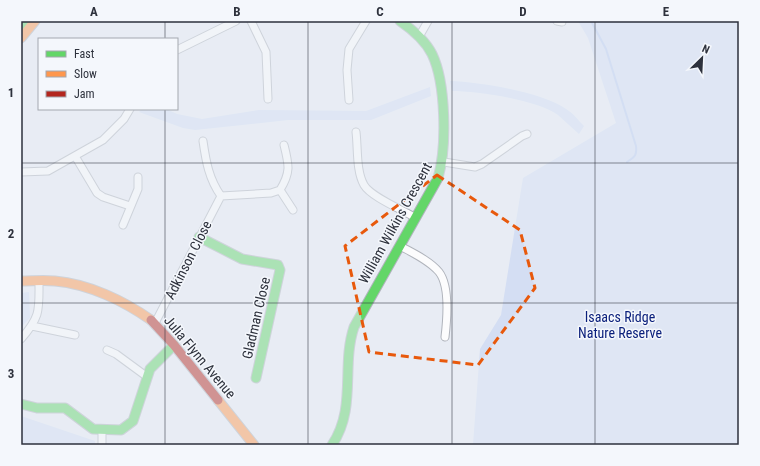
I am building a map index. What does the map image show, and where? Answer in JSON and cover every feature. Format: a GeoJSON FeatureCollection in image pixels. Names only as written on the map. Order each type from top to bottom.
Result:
{"type":"FeatureCollection","features":[{"type":"Feature","properties":{"kind":"street"},"geometry":{"type":"LineString","coordinates":[[21,38],[25,21]]}},
{"type":"Feature","properties":{"kind":"street"},"geometry":{"type":"LineString","coordinates":[[24,29],[35,21]]}},
{"type":"Feature","properties":{"kind":"street"},"geometry":{"type":"LineString","coordinates":[[178,50],[236,21]]}},
{"type":"Feature","properties":{"kind":"street"},"geometry":{"type":"LineString","coordinates":[[251,21],[266,52],[268,99]]}},
{"type":"Feature","properties":{"kind":"street"},"geometry":{"type":"LineString","coordinates":[[349,100],[347,70],[349,49],[366,21]]}},
{"type":"Feature","properties":{"kind":"street","name":"William Wilkins Crescent"},"geometry":{"type":"LineString","coordinates":[[332,445],[340,434],[344,415],[352,332],[362,310],[438,178],[444,162],[442,81],[436,62],[420,35],[400,21]]}},
{"type":"Feature","properties":{"kind":"street"},"geometry":{"type":"LineString","coordinates":[[420,35],[428,21]]}},
{"type":"Feature","properties":{"kind":"street"},"geometry":{"type":"LineString","coordinates":[[21,172],[48,171],[103,140],[124,119],[129,110]]}},
{"type":"Feature","properties":{"kind":"street"},"geometry":{"type":"LineString","coordinates":[[356,132],[360,176],[364,185],[370,192],[416,218]]}},
{"type":"Feature","properties":{"kind":"street"},"geometry":{"type":"LineString","coordinates":[[444,162],[475,167],[482,164],[527,134]]}},
{"type":"Feature","properties":{"kind":"street"},"geometry":{"type":"LineString","coordinates":[[203,141],[212,185],[221,196],[271,193],[280,190],[286,180],[289,168],[284,145]]}},
{"type":"Feature","properties":{"kind":"street"},"geometry":{"type":"LineString","coordinates":[[75,156],[97,193],[103,197],[130,206]]}},
{"type":"Feature","properties":{"kind":"street"},"geometry":{"type":"LineString","coordinates":[[123,225],[138,188],[138,177]]}},
{"type":"Feature","properties":{"kind":"street"},"geometry":{"type":"LineString","coordinates":[[280,190],[293,210]]}},
{"type":"Feature","properties":{"kind":"street","name":"Adkinson Close"},"geometry":{"type":"LineString","coordinates":[[155,323],[221,196]]}},
{"type":"Feature","properties":{"kind":"street","name":"Gladman Close"},"geometry":{"type":"LineString","coordinates":[[199,237],[242,259],[281,263],[256,378]]}},
{"type":"Feature","properties":{"kind":"street"},"geometry":{"type":"LineString","coordinates":[[400,246],[431,264],[443,278],[448,314],[445,337]]}},
{"type":"Feature","properties":{"kind":"street","name":"Julia Flynn Avenue"},"geometry":{"type":"LineString","coordinates":[[21,281],[55,281],[75,284],[95,290],[135,309],[155,323],[254,445]]}},
{"type":"Feature","properties":{"kind":"street"},"geometry":{"type":"LineString","coordinates":[[21,339],[32,326],[39,310],[39,281]]}},
{"type":"Feature","properties":{"kind":"street"},"geometry":{"type":"LineString","coordinates":[[32,326],[75,335]]}},
{"type":"Feature","properties":{"kind":"street"},"geometry":{"type":"LineString","coordinates":[[21,404],[37,408],[65,408],[93,429],[121,430],[134,421],[138,412],[146,376],[150,369],[174,345]]}},
{"type":"Feature","properties":{"kind":"street"},"geometry":{"type":"LineString","coordinates":[[107,350],[116,354],[146,376]]}},
{"type":"Feature","properties":{"kind":"street"},"geometry":{"type":"LineString","coordinates":[[102,430],[102,445]]}},
{"type":"Feature","properties":{"kind":"highlighted area"},"geometry":{"type":"Polygon","coordinates":[[[437,175],[520,230],[535,288],[478,365],[369,352],[345,246],[437,175]]]}},
{"type":"Feature","properties":{"kind":"green space","name":"Isaacs Ridge Nature Reserve"},"geometry":{"type":"Polygon","coordinates":[[[578,21],[739,21],[739,445],[473,445],[480,349],[501,315],[523,178],[616,123],[588,38],[578,21]]]}},
{"type":"Feature","properties":{"kind":"green space"},"geometry":{"type":"Polygon","coordinates":[[[450,81],[494,86],[527,93],[542,98],[569,111],[584,126],[579,134],[558,115],[537,105],[507,97],[452,91],[450,81]]]}},
{"type":"Feature","properties":{"kind":"green space"},"geometry":{"type":"Polygon","coordinates":[[[430,87],[431,96],[371,120],[288,120],[195,130],[183,128],[139,112],[141,110],[168,110],[177,114],[202,119],[259,110],[366,111],[430,87]]]}},
{"type":"Feature","properties":{"kind":"green space"},"geometry":{"type":"Polygon","coordinates":[[[29,292],[30,318],[21,327],[21,293],[29,292]]]}},
{"type":"Feature","properties":{"kind":"green space"},"geometry":{"type":"Polygon","coordinates":[[[21,416],[95,441],[95,445],[21,445],[21,416]]]}},
{"type":"Feature","properties":{"kind":"waterway"},"geometry":{"type":"LineString","coordinates":[[591,21],[606,49],[636,146],[635,156],[627,162]]}},
{"type":"Feature","properties":{"kind":"traffic: fast"},"geometry":{"type":"LineString","coordinates":[[21,29],[25,21]]}},
{"type":"Feature","properties":{"kind":"traffic: fast"},"geometry":{"type":"LineString","coordinates":[[332,445],[340,431],[347,402],[350,342],[354,327],[438,178],[441,165],[444,115],[437,66],[426,44],[400,21]]}},
{"type":"Feature","properties":{"kind":"traffic: fast"},"geometry":{"type":"LineString","coordinates":[[199,237],[242,259],[278,265],[280,270],[256,378]]}},
{"type":"Feature","properties":{"kind":"traffic: fast"},"geometry":{"type":"LineString","coordinates":[[21,404],[37,408],[65,408],[93,429],[121,430],[133,421],[150,369],[174,345]]}},
{"type":"Feature","properties":{"kind":"traffic: slow"},"geometry":{"type":"LineString","coordinates":[[21,38],[35,21]]}},
{"type":"Feature","properties":{"kind":"traffic: slow"},"geometry":{"type":"LineString","coordinates":[[21,281],[55,281],[81,286],[106,294],[151,320]]}},
{"type":"Feature","properties":{"kind":"traffic: slow"},"geometry":{"type":"LineString","coordinates":[[218,400],[254,445]]}},
{"type":"Feature","properties":{"kind":"traffic: jam"},"geometry":{"type":"LineString","coordinates":[[151,320],[174,345],[218,400]]}}]}
